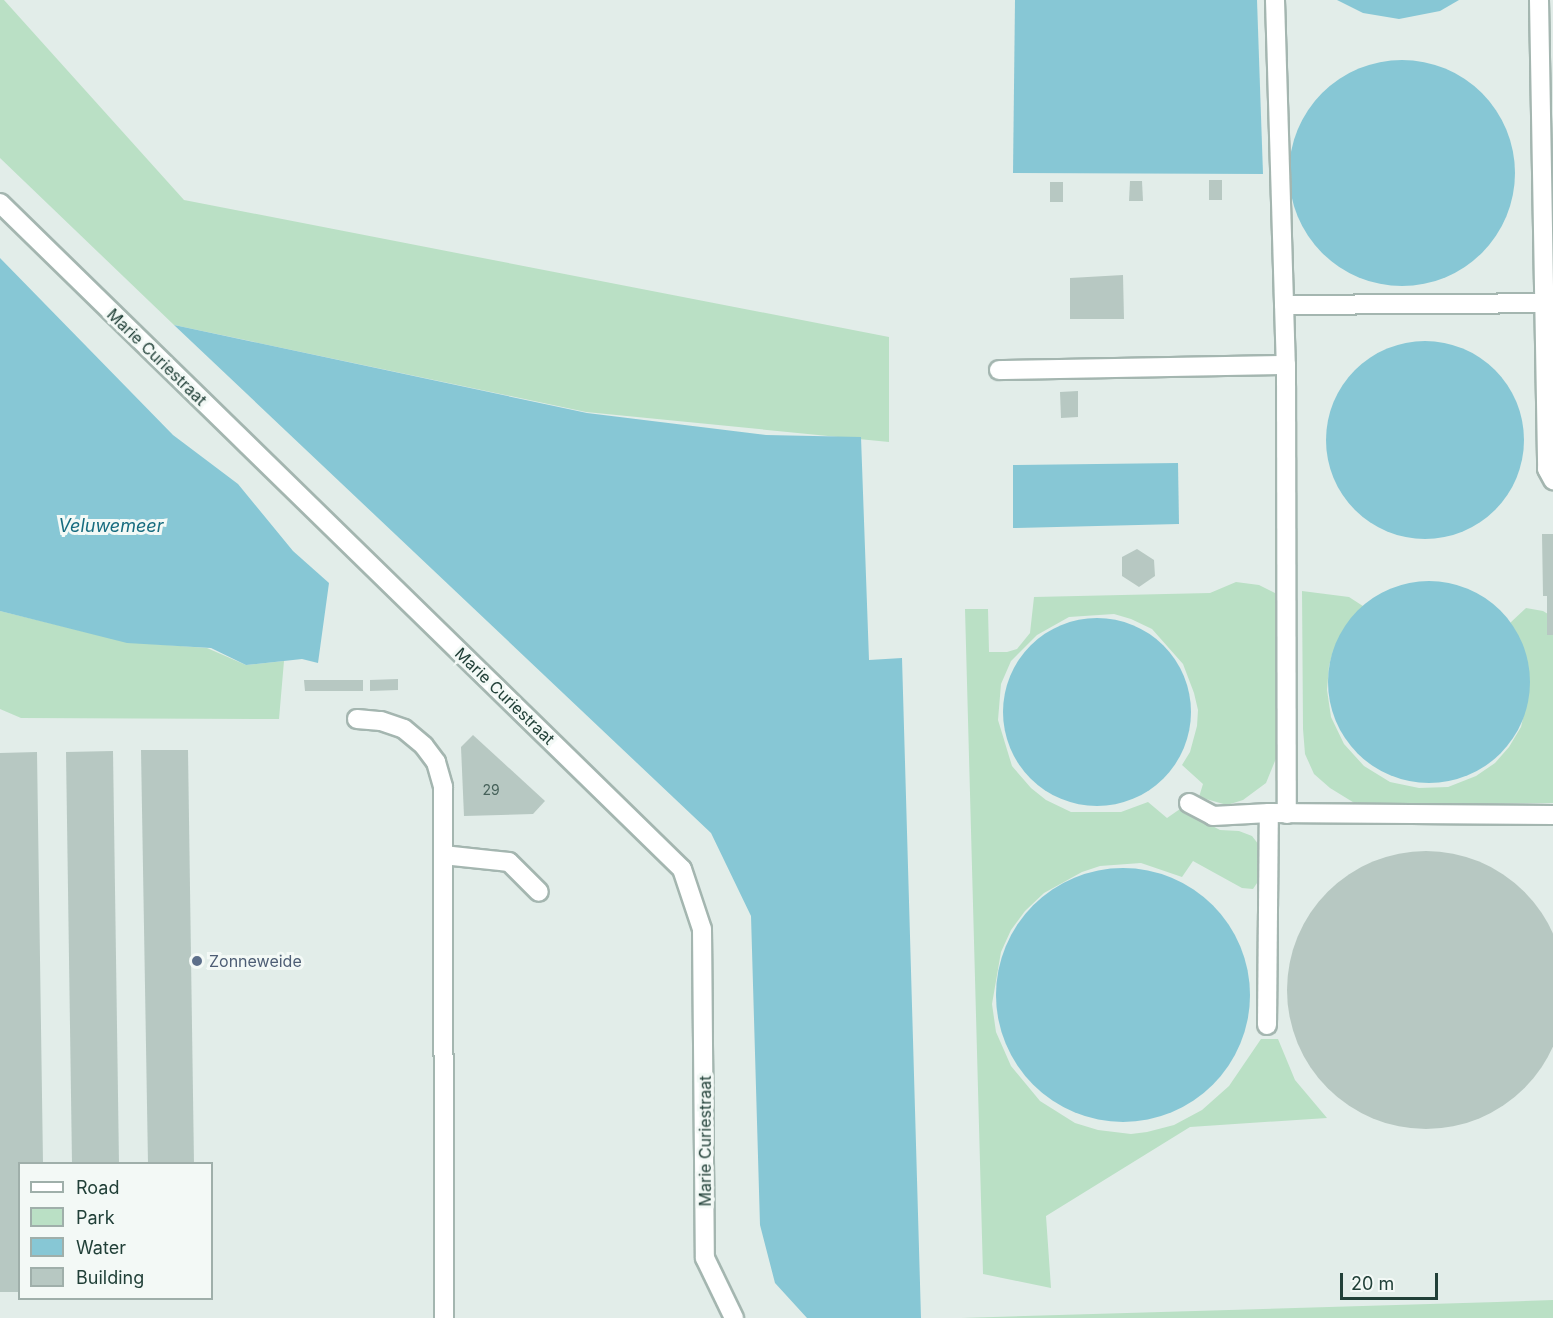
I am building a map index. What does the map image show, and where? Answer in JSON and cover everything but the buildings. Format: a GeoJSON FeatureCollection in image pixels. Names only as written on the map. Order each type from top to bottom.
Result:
{"type":"FeatureCollection","features":[{"type":"Feature","properties":{"kind":"street"},"geometry":{"type":"LineString","coordinates":[[1267,1025],[1278,813],[1286,365],[1275,0]]}},
{"type":"Feature","properties":{"kind":"street"},"geometry":{"type":"LineString","coordinates":[[1539,0],[1548,303],[1547,469],[1553,480]]}},
{"type":"Feature","properties":{"kind":"street","name":"Marie Curiestraat"},"geometry":{"type":"LineString","coordinates":[[0,203],[682,869],[702,929],[705,1258],[734,1318]]}},
{"type":"Feature","properties":{"kind":"street"},"geometry":{"type":"LineString","coordinates":[[1284,305],[1548,303]]}},
{"type":"Feature","properties":{"kind":"street"},"geometry":{"type":"LineString","coordinates":[[999,370],[1286,365]]}},
{"type":"Feature","properties":{"kind":"street"},"geometry":{"type":"LineString","coordinates":[[357,719],[381,721],[404,729],[424,746],[436,762],[443,787],[444,1318]]}},
{"type":"Feature","properties":{"kind":"street"},"geometry":{"type":"LineString","coordinates":[[1189,803],[1214,816],[1278,813],[1553,815]]}},
{"type":"Feature","properties":{"kind":"street"},"geometry":{"type":"LineString","coordinates":[[443,855],[509,862],[539,892]]}},
{"type":"Feature","properties":{"kind":"green space"},"geometry":{"type":"Polygon","coordinates":[[[0,0],[4,0],[184,200],[889,337],[889,442],[586,412],[174,325],[0,158],[0,0]]]}},
{"type":"Feature","properties":{"kind":"green space"},"geometry":{"type":"Polygon","coordinates":[[[1236,582],[1259,585],[1281,596],[1277,756],[1266,783],[1243,800],[1227,805],[1199,797],[1203,784],[1182,765],[1190,752],[1197,726],[1198,710],[1194,693],[1183,664],[1152,629],[1114,614],[1069,617],[1037,635],[1011,661],[1001,684],[998,720],[1012,766],[1031,788],[1046,800],[1071,812],[1121,812],[1148,802],[1167,818],[1180,809],[1220,830],[1239,831],[1252,836],[1259,845],[1260,864],[1259,880],[1253,889],[1242,888],[1193,861],[1182,877],[1141,863],[1100,866],[1082,872],[1044,893],[1025,911],[1011,930],[1001,952],[992,1004],[996,1032],[1011,1066],[1040,1101],[1075,1123],[1098,1130],[1131,1134],[1147,1132],[1174,1125],[1202,1110],[1229,1086],[1261,1039],[1278,1039],[1295,1080],[1327,1118],[1190,1127],[1046,1216],[1051,1288],[983,1274],[965,609],[988,609],[989,652],[1007,652],[1017,649],[1030,633],[1034,597],[1210,593],[1236,582]]]}},
{"type":"Feature","properties":{"kind":"green space"},"geometry":{"type":"Polygon","coordinates":[[[1302,591],[1349,597],[1366,608],[1333,651],[1327,690],[1331,717],[1344,744],[1364,766],[1390,782],[1419,788],[1448,787],[1476,776],[1495,763],[1509,747],[1521,727],[1529,693],[1510,623],[1526,608],[1543,611],[1553,617],[1553,803],[1356,804],[1330,788],[1314,774],[1305,754],[1302,591]]]}},
{"type":"Feature","properties":{"kind":"green space"},"geometry":{"type":"Polygon","coordinates":[[[0,611],[127,642],[207,648],[246,665],[284,661],[279,719],[21,718],[0,709],[0,611]]]}},
{"type":"Feature","properties":{"kind":"green space"},"geometry":{"type":"Polygon","coordinates":[[[1553,1300],[1553,1318],[961,1318],[1497,1302],[1553,1300]]]}},
{"type":"Feature","properties":{"kind":"water"},"geometry":{"type":"Polygon","coordinates":[[[1015,0],[1257,0],[1263,174],[1013,173],[1015,0]]]}},
{"type":"Feature","properties":{"kind":"water"},"geometry":{"type":"Polygon","coordinates":[[[1337,0],[1459,0],[1440,11],[1399,19],[1363,13],[1337,0]]]}},
{"type":"Feature","properties":{"kind":"water"},"geometry":{"type":"Polygon","coordinates":[[[1402,60],[1424,62],[1445,69],[1465,79],[1482,93],[1496,110],[1506,130],[1513,151],[1515,173],[1513,195],[1506,216],[1496,236],[1482,253],[1465,267],[1445,277],[1424,284],[1402,286],[1380,284],[1359,277],[1339,267],[1322,253],[1308,236],[1298,216],[1291,195],[1289,173],[1291,151],[1298,130],[1308,110],[1322,93],[1339,79],[1359,69],[1380,62],[1402,60]]]}},
{"type":"Feature","properties":{"kind":"water","name":"Veluwemeer"},"geometry":{"type":"Polygon","coordinates":[[[0,258],[173,435],[238,484],[293,551],[329,583],[318,663],[302,659],[246,665],[211,648],[127,643],[0,611],[0,258]]]}},
{"type":"Feature","properties":{"kind":"water"},"geometry":{"type":"Polygon","coordinates":[[[174,325],[587,413],[766,435],[861,437],[869,660],[902,658],[921,1318],[807,1318],[775,1283],[760,1225],[751,916],[711,833],[174,325]]]}},
{"type":"Feature","properties":{"kind":"water"},"geometry":{"type":"Polygon","coordinates":[[[1415,341],[1435,341],[1454,345],[1472,353],[1488,363],[1502,377],[1520,411],[1524,440],[1520,469],[1512,487],[1502,503],[1488,517],[1454,535],[1435,539],[1415,539],[1396,535],[1378,527],[1362,517],[1348,503],[1330,469],[1326,450],[1326,430],[1330,411],[1338,393],[1348,377],[1362,363],[1396,345],[1415,341]]]}},
{"type":"Feature","properties":{"kind":"water"},"geometry":{"type":"Polygon","coordinates":[[[1178,463],[1179,524],[1013,528],[1013,465],[1178,463]]]}},
{"type":"Feature","properties":{"kind":"water"},"geometry":{"type":"Polygon","coordinates":[[[1419,581],[1439,581],[1468,588],[1501,610],[1523,643],[1530,682],[1523,721],[1501,754],[1468,776],[1439,783],[1419,783],[1390,776],[1357,754],[1335,721],[1328,692],[1328,672],[1335,643],[1357,610],[1390,588],[1419,581]]]}},
{"type":"Feature","properties":{"kind":"water"},"geometry":{"type":"Polygon","coordinates":[[[1097,618],[1124,622],[1141,629],[1163,646],[1180,668],[1187,685],[1191,712],[1187,739],[1180,756],[1163,778],[1141,795],[1124,802],[1097,806],[1070,802],[1053,795],[1031,778],[1014,756],[1007,739],[1003,712],[1007,685],[1014,668],[1031,646],[1053,629],[1070,622],[1097,618]]]}},
{"type":"Feature","properties":{"kind":"water"},"geometry":{"type":"Polygon","coordinates":[[[1123,868],[1160,873],[1194,889],[1213,905],[1229,924],[1245,958],[1250,995],[1245,1032],[1229,1066],[1213,1085],[1194,1101],[1160,1117],[1123,1122],[1086,1117],[1052,1101],[1033,1085],[1017,1066],[1001,1032],[996,995],[1001,958],[1017,924],[1033,905],[1052,889],[1086,873],[1123,868]]]}},
{"type":"Feature","properties":{"kind":"place","name":"Zonneweide"},"geometry":{"type":"Point","coordinates":[197,961]}}]}
